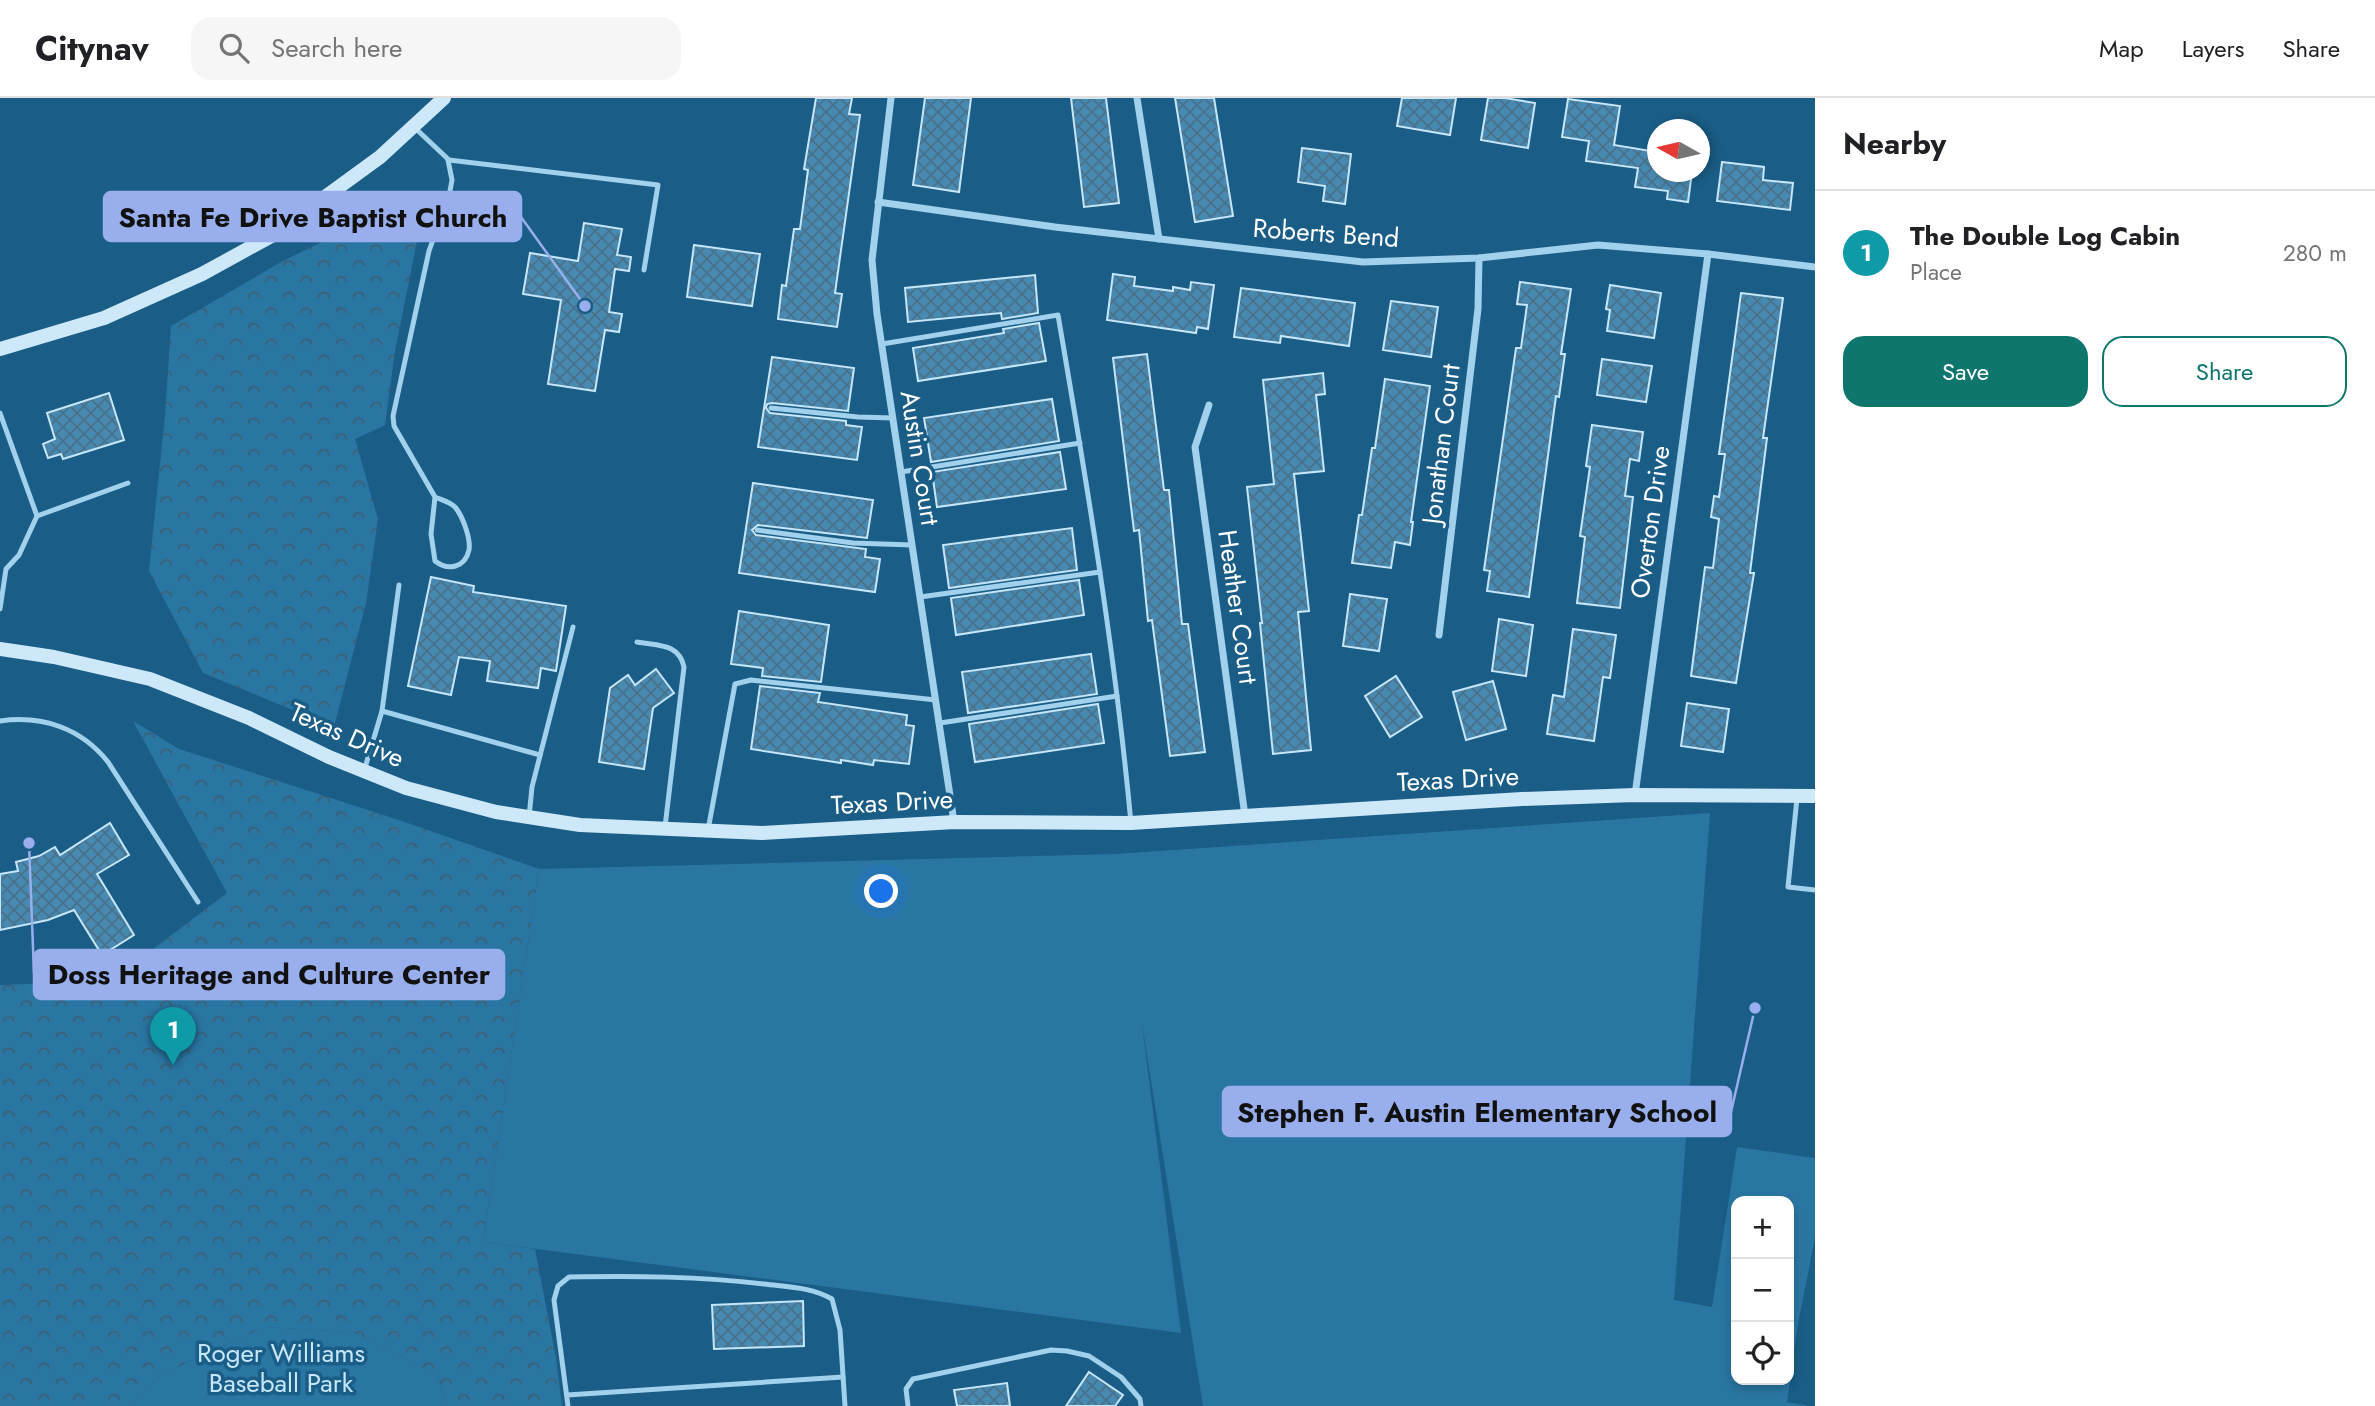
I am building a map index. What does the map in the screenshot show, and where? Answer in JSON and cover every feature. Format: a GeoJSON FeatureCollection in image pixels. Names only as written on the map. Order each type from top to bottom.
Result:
{"type":"FeatureCollection","features":[{"type":"Feature","properties":{"kind":"street"},"geometry":{"type":"LineString","coordinates":[[0,349],[104,318],[202,274],[284,227],[369,165],[444,98]]}},
{"type":"Feature","properties":{"kind":"street","name":"Austin Court"},"geometry":{"type":"LineString","coordinates":[[891,98],[872,260],[882,344],[955,822]]}},
{"type":"Feature","properties":{"kind":"street"},"geometry":{"type":"LineString","coordinates":[[1138,98],[1159,239]]}},
{"type":"Feature","properties":{"kind":"street","name":"Roberts Bend"},"geometry":{"type":"LineString","coordinates":[[878,202],[1159,239],[1363,262],[1479,258],[1598,245],[1708,254],[1815,267]]}},
{"type":"Feature","properties":{"kind":"street","name":"Overton Drive"},"geometry":{"type":"LineString","coordinates":[[1634,795],[1708,254]]}},
{"type":"Feature","properties":{"kind":"street","name":"Jonathan Court"},"geometry":{"type":"LineString","coordinates":[[1439,635],[1478,309],[1479,258]]}},
{"type":"Feature","properties":{"kind":"street","name":"Heather Court"},"geometry":{"type":"LineString","coordinates":[[1209,405],[1195,447],[1245,816]]}},
{"type":"Feature","properties":{"kind":"street","name":"Texas Drive"},"geometry":{"type":"LineString","coordinates":[[0,649],[54,657],[150,679],[249,718],[329,757],[406,788],[496,812],[579,825],[762,834],[955,822],[1131,822],[1522,799],[1634,795],[1815,796]]}},
{"type":"Feature","properties":{"kind":"lane"},"geometry":{"type":"LineString","coordinates":[[414,127],[449,160],[658,185],[644,270]]}},
{"type":"Feature","properties":{"kind":"lane"},"geometry":{"type":"LineString","coordinates":[[435,497],[431,534],[435,561],[443,567],[452,568],[462,563],[469,550],[468,538],[459,513],[453,505],[435,497],[394,426],[393,416],[429,251],[450,191],[452,180],[449,160]]}},
{"type":"Feature","properties":{"kind":"lane"},"geometry":{"type":"LineString","coordinates":[[882,344],[1058,315],[1100,572],[1131,822]]}},
{"type":"Feature","properties":{"kind":"lane"},"geometry":{"type":"LineString","coordinates":[[771,408],[893,418]]}},
{"type":"Feature","properties":{"kind":"lane"},"geometry":{"type":"LineString","coordinates":[[0,413],[37,516],[19,555],[6,569],[0,609]]}},
{"type":"Feature","properties":{"kind":"lane"},"geometry":{"type":"LineString","coordinates":[[901,472],[1080,443]]}},
{"type":"Feature","properties":{"kind":"lane"},"geometry":{"type":"LineString","coordinates":[[37,516],[128,483]]}},
{"type":"Feature","properties":{"kind":"lane"},"geometry":{"type":"LineString","coordinates":[[757,530],[852,543],[912,545]]}},
{"type":"Feature","properties":{"kind":"lane"},"geometry":{"type":"LineString","coordinates":[[920,597],[1100,572]]}},
{"type":"Feature","properties":{"kind":"lane"},"geometry":{"type":"LineString","coordinates":[[364,771],[382,711],[399,585]]}},
{"type":"Feature","properties":{"kind":"lane"},"geometry":{"type":"LineString","coordinates":[[529,817],[531,787],[573,626]]}},
{"type":"Feature","properties":{"kind":"lane"},"geometry":{"type":"LineString","coordinates":[[637,642],[677,651],[682,656],[684,667],[665,831]]}},
{"type":"Feature","properties":{"kind":"lane"},"geometry":{"type":"LineString","coordinates":[[707,833],[735,684],[751,680],[936,700]]}},
{"type":"Feature","properties":{"kind":"lane"},"geometry":{"type":"LineString","coordinates":[[940,723],[1117,696]]}},
{"type":"Feature","properties":{"kind":"lane"},"geometry":{"type":"LineString","coordinates":[[382,711],[540,755]]}},
{"type":"Feature","properties":{"kind":"lane"},"geometry":{"type":"LineString","coordinates":[[0,721],[28,719],[55,724],[73,731],[96,748],[108,762],[198,902]]}},
{"type":"Feature","properties":{"kind":"lane"},"geometry":{"type":"LineString","coordinates":[[1798,795],[1788,887],[1815,890]]}},
{"type":"Feature","properties":{"kind":"lane"},"geometry":{"type":"LineString","coordinates":[[568,1406],[554,1300],[558,1286],[569,1277],[665,1276],[817,1290],[832,1299],[840,1330],[845,1406]]}},
{"type":"Feature","properties":{"kind":"lane"},"geometry":{"type":"LineString","coordinates":[[908,1406],[906,1389],[913,1379],[1051,1350],[1089,1356],[1121,1377],[1140,1399],[1142,1406]]}},
{"type":"Feature","properties":{"kind":"lane"},"geometry":{"type":"LineString","coordinates":[[567,1395],[843,1377]]}},
{"type":"Feature","properties":{"kind":"green space"},"geometry":{"type":"Polygon","coordinates":[[[427,191],[395,351],[385,425],[355,439],[378,519],[366,603],[334,727],[203,673],[149,571],[171,326],[283,261],[427,191]]]}},
{"type":"Feature","properties":{"kind":"green space"},"geometry":{"type":"Polygon","coordinates":[[[133,721],[179,749],[402,821],[539,869],[483,1242],[535,1249],[556,1358],[562,1406],[447,1406],[436,1374],[352,1332],[265,1327],[162,1374],[132,1406],[0,1406],[0,985],[111,981],[227,893],[133,721]]]}},
{"type":"Feature","properties":{"kind":"green space"},"geometry":{"type":"Polygon","coordinates":[[[1710,813],[1674,1300],[1712,1307],[1737,1147],[1815,1158],[1815,1237],[1794,1352],[1794,1196],[1731,1196],[1731,1385],[1789,1385],[1787,1402],[1809,1406],[1203,1406],[1142,1024],[1181,1333],[483,1242],[539,869],[1115,854],[1710,813]]]}},
{"type":"Feature","properties":{"kind":"green space","name":"Roger Williams Baseball Park"},"geometry":{"type":"Polygon","coordinates":[[[265,1327],[352,1332],[436,1374],[447,1406],[132,1406],[162,1374],[265,1327]]]}},
{"type":"Feature","properties":{"kind":"building"},"geometry":{"type":"Polygon","coordinates":[[[816,98],[852,98],[849,114],[860,115],[835,293],[842,294],[837,327],[778,319],[782,285],[786,286],[794,229],[800,229],[808,170],[804,169],[816,98]]]}},
{"type":"Feature","properties":{"kind":"building"},"geometry":{"type":"Polygon","coordinates":[[[925,98],[971,98],[959,192],[913,185],[925,98]]]}},
{"type":"Feature","properties":{"kind":"building"},"geometry":{"type":"Polygon","coordinates":[[[1071,98],[1106,98],[1119,203],[1084,207],[1071,98]]]}},
{"type":"Feature","properties":{"kind":"building"},"geometry":{"type":"Polygon","coordinates":[[[1175,98],[1214,98],[1233,216],[1195,222],[1175,98]]]}},
{"type":"Feature","properties":{"kind":"building"},"geometry":{"type":"Polygon","coordinates":[[[1402,98],[1456,98],[1450,135],[1397,126],[1402,98]]]}},
{"type":"Feature","properties":{"kind":"building"},"geometry":{"type":"Polygon","coordinates":[[[1488,98],[1535,103],[1528,148],[1481,140],[1488,98]]]}},
{"type":"Feature","properties":{"kind":"building"},"geometry":{"type":"Polygon","coordinates":[[[1568,99],[1620,106],[1614,145],[1647,150],[1647,182],[1691,182],[1688,202],[1667,199],[1668,191],[1635,187],[1638,168],[1586,161],[1589,141],[1562,137],[1568,99]]]}},
{"type":"Feature","properties":{"kind":"building"},"geometry":{"type":"Polygon","coordinates":[[[1302,148],[1351,154],[1345,204],[1323,201],[1325,186],[1298,182],[1302,148]]]}},
{"type":"Feature","properties":{"kind":"building"},"geometry":{"type":"Polygon","coordinates":[[[1722,162],[1764,167],[1763,180],[1793,183],[1790,210],[1717,201],[1722,162]]]}},
{"type":"Feature","properties":{"kind":"building"},"geometry":{"type":"Polygon","coordinates":[[[584,223],[622,229],[617,255],[631,257],[629,271],[615,269],[609,312],[622,314],[619,332],[605,330],[595,391],[548,384],[561,300],[523,294],[530,253],[578,261],[584,223]]]}},
{"type":"Feature","properties":{"kind":"building"},"geometry":{"type":"Polygon","coordinates":[[[694,245],[760,254],[752,306],[687,297],[694,245]]]}},
{"type":"Feature","properties":{"kind":"building"},"geometry":{"type":"Polygon","coordinates":[[[1113,274],[1135,277],[1134,286],[1173,291],[1173,287],[1190,290],[1191,282],[1214,285],[1208,329],[1197,327],[1196,333],[1107,320],[1113,274]]]}},
{"type":"Feature","properties":{"kind":"building"},"geometry":{"type":"Polygon","coordinates":[[[1035,275],[1038,313],[1002,319],[1001,313],[908,322],[905,288],[1035,275]]]}},
{"type":"Feature","properties":{"kind":"building"},"geometry":{"type":"Polygon","coordinates":[[[1520,282],[1571,289],[1561,354],[1565,354],[1559,397],[1556,396],[1529,597],[1487,591],[1490,571],[1484,570],[1516,348],[1521,348],[1527,305],[1517,304],[1520,282]]]}},
{"type":"Feature","properties":{"kind":"building"},"geometry":{"type":"Polygon","coordinates":[[[1610,285],[1661,293],[1654,338],[1607,331],[1610,310],[1606,309],[1610,285]]]}},
{"type":"Feature","properties":{"kind":"building"},"geometry":{"type":"Polygon","coordinates":[[[1241,288],[1355,303],[1349,346],[1281,336],[1280,343],[1234,337],[1241,288]]]}},
{"type":"Feature","properties":{"kind":"building"},"geometry":{"type":"Polygon","coordinates":[[[1741,293],[1783,298],[1763,438],[1767,438],[1750,573],[1754,573],[1736,683],[1691,676],[1705,567],[1713,568],[1719,519],[1711,517],[1714,496],[1719,497],[1725,454],[1719,454],[1741,293]]]}},
{"type":"Feature","properties":{"kind":"building"},"geometry":{"type":"Polygon","coordinates":[[[1391,301],[1438,307],[1431,357],[1383,350],[1391,301]]]}},
{"type":"Feature","properties":{"kind":"building"},"geometry":{"type":"Polygon","coordinates":[[[1039,323],[1046,361],[918,381],[913,348],[1004,333],[1003,329],[1039,323]]]}},
{"type":"Feature","properties":{"kind":"building"},"geometry":{"type":"Polygon","coordinates":[[[1147,354],[1164,490],[1169,490],[1182,624],[1188,624],[1205,752],[1170,756],[1152,620],[1148,621],[1139,530],[1134,531],[1113,358],[1147,354]]]}},
{"type":"Feature","properties":{"kind":"building"},"geometry":{"type":"Polygon","coordinates":[[[772,357],[854,368],[848,411],[772,403],[767,404],[766,408],[770,413],[846,421],[846,425],[862,427],[857,460],[758,447],[772,357]]]}},
{"type":"Feature","properties":{"kind":"building"},"geometry":{"type":"Polygon","coordinates":[[[1602,359],[1652,366],[1646,402],[1597,395],[1602,359]]]}},
{"type":"Feature","properties":{"kind":"building"},"geometry":{"type":"Polygon","coordinates":[[[1323,373],[1325,394],[1316,395],[1324,471],[1294,474],[1309,611],[1298,612],[1311,750],[1273,754],[1247,487],[1274,484],[1263,380],[1323,373]]]}},
{"type":"Feature","properties":{"kind":"building"},"geometry":{"type":"Polygon","coordinates":[[[1385,379],[1430,386],[1410,545],[1395,542],[1391,568],[1352,563],[1372,448],[1375,448],[1385,379]]]}},
{"type":"Feature","properties":{"kind":"building"},"geometry":{"type":"Polygon","coordinates":[[[109,393],[124,440],[63,459],[61,454],[48,458],[43,444],[55,439],[47,413],[109,393]]]}},
{"type":"Feature","properties":{"kind":"building"},"geometry":{"type":"Polygon","coordinates":[[[1052,399],[1059,441],[931,462],[924,418],[1052,399]]]}},
{"type":"Feature","properties":{"kind":"building"},"geometry":{"type":"Polygon","coordinates":[[[1592,425],[1643,432],[1639,461],[1630,459],[1625,496],[1633,497],[1620,608],[1577,603],[1585,537],[1580,536],[1590,467],[1586,466],[1592,425]]]}},
{"type":"Feature","properties":{"kind":"building"},"geometry":{"type":"Polygon","coordinates":[[[1060,452],[1066,489],[937,507],[932,472],[1060,452]]]}},
{"type":"Feature","properties":{"kind":"building"},"geometry":{"type":"Polygon","coordinates":[[[753,483],[873,500],[867,538],[758,525],[752,530],[756,535],[866,549],[865,557],[880,559],[875,592],[739,573],[753,483]]]}},
{"type":"Feature","properties":{"kind":"building"},"geometry":{"type":"Polygon","coordinates":[[[1072,528],[1077,570],[949,588],[943,545],[1072,528]]]}},
{"type":"Feature","properties":{"kind":"building"},"geometry":{"type":"Polygon","coordinates":[[[431,577],[474,586],[473,592],[566,606],[556,671],[541,668],[538,688],[487,681],[490,661],[459,657],[451,695],[408,686],[431,577]]]}},
{"type":"Feature","properties":{"kind":"building"},"geometry":{"type":"Polygon","coordinates":[[[1079,580],[1084,615],[956,635],[951,598],[1079,580]]]}},
{"type":"Feature","properties":{"kind":"building"},"geometry":{"type":"Polygon","coordinates":[[[1350,594],[1387,599],[1379,651],[1343,646],[1350,594]]]}},
{"type":"Feature","properties":{"kind":"building"},"geometry":{"type":"Polygon","coordinates":[[[739,611],[829,625],[821,682],[762,676],[763,668],[731,664],[739,611]]]}},
{"type":"Feature","properties":{"kind":"building"},"geometry":{"type":"Polygon","coordinates":[[[1499,619],[1533,625],[1526,676],[1492,671],[1499,619]]]}},
{"type":"Feature","properties":{"kind":"building"},"geometry":{"type":"Polygon","coordinates":[[[1573,629],[1616,635],[1610,678],[1603,677],[1594,741],[1547,734],[1553,695],[1564,697],[1573,629]]]}},
{"type":"Feature","properties":{"kind":"building"},"geometry":{"type":"Polygon","coordinates":[[[1091,654],[1097,694],[968,713],[962,672],[1091,654]]]}},
{"type":"Feature","properties":{"kind":"building"},"geometry":{"type":"Polygon","coordinates":[[[656,669],[674,693],[653,708],[644,769],[599,762],[610,688],[628,675],[635,685],[656,669]]]}},
{"type":"Feature","properties":{"kind":"building"},"geometry":{"type":"Polygon","coordinates":[[[1396,676],[1422,717],[1390,737],[1365,696],[1396,676]]]}},
{"type":"Feature","properties":{"kind":"building"},"geometry":{"type":"Polygon","coordinates":[[[1493,681],[1506,729],[1466,740],[1453,692],[1493,681]]]}},
{"type":"Feature","properties":{"kind":"building"},"geometry":{"type":"Polygon","coordinates":[[[760,686],[820,693],[818,702],[907,715],[906,725],[914,726],[909,764],[874,760],[873,765],[841,760],[841,763],[751,749],[760,686]]]}},
{"type":"Feature","properties":{"kind":"building"},"geometry":{"type":"Polygon","coordinates":[[[1687,703],[1729,709],[1723,752],[1681,746],[1687,703]]]}},
{"type":"Feature","properties":{"kind":"building"},"geometry":{"type":"Polygon","coordinates":[[[1098,704],[1104,743],[975,762],[969,724],[1098,704]]]}},
{"type":"Feature","properties":{"kind":"building"},"geometry":{"type":"Polygon","coordinates":[[[110,823],[129,855],[97,874],[134,935],[102,955],[74,910],[48,920],[0,930],[0,874],[18,871],[16,862],[39,856],[55,847],[60,855],[110,823]]]}},
{"type":"Feature","properties":{"kind":"building"},"geometry":{"type":"Polygon","coordinates":[[[803,1301],[804,1346],[714,1349],[712,1305],[803,1301]]]}},
{"type":"Feature","properties":{"kind":"building"},"geometry":{"type":"Polygon","coordinates":[[[1089,1372],[1123,1395],[1115,1406],[1066,1406],[1089,1372]]]}},
{"type":"Feature","properties":{"kind":"building"},"geometry":{"type":"Polygon","coordinates":[[[1007,1383],[1010,1406],[957,1406],[954,1390],[1007,1383]]]}},
{"type":"Feature","properties":{"kind":"place","name":"Santa Fe Drive Baptist Church"},"geometry":{"type":"Point","coordinates":[585,306]}},
{"type":"Feature","properties":{"kind":"place","name":"Doss Heritage and Culture Center"},"geometry":{"type":"Point","coordinates":[29,843]}},
{"type":"Feature","properties":{"kind":"place","name":"Stephen F. Austin Elementary School"},"geometry":{"type":"Point","coordinates":[1755,1008]}},
{"type":"Feature","properties":{"kind":"place","name":"The Double Log Cabin"},"geometry":{"type":"Point","coordinates":[173,1065]}}]}
